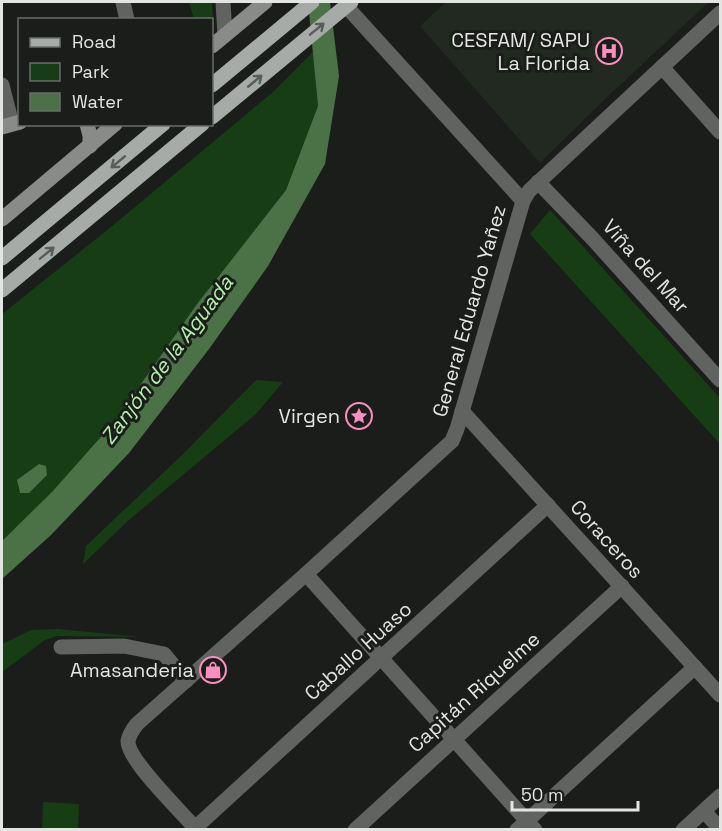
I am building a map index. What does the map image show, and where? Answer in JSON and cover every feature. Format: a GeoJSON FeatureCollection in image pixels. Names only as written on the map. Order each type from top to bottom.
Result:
{"type":"FeatureCollection","features":[{"type":"Feature","properties":{"kind":"main road"},"geometry":{"type":"LineString","coordinates":[[213,84],[312,2]]}},
{"type":"Feature","properties":{"kind":"main road"},"geometry":{"type":"LineString","coordinates":[[213,116],[344,7]]}},
{"type":"Feature","properties":{"kind":"main road"},"geometry":{"type":"LineString","coordinates":[[2,258],[161,126]]}},
{"type":"Feature","properties":{"kind":"main road"},"geometry":{"type":"LineString","coordinates":[[2,290],[200,126]]}},
{"type":"Feature","properties":{"kind":"street"},"geometry":{"type":"LineString","coordinates":[[123,2],[127,18]]}},
{"type":"Feature","properties":{"kind":"street"},"geometry":{"type":"LineString","coordinates":[[223,2],[225,35]]}},
{"type":"Feature","properties":{"kind":"street"},"geometry":{"type":"LineString","coordinates":[[213,45],[265,2]]}},
{"type":"Feature","properties":{"kind":"street"},"geometry":{"type":"LineString","coordinates":[[344,7],[523,201]]}},
{"type":"Feature","properties":{"kind":"street","name":"General Eduardo Yañez"},"geometry":{"type":"LineString","coordinates":[[196,829],[135,760],[128,742],[131,732],[137,724],[452,441],[523,201],[538,182],[720,13]]}},
{"type":"Feature","properties":{"kind":"street"},"geometry":{"type":"LineString","coordinates":[[662,67],[720,132]]}},
{"type":"Feature","properties":{"kind":"street"},"geometry":{"type":"LineString","coordinates":[[2,85],[11,125]]}},
{"type":"Feature","properties":{"kind":"street"},"geometry":{"type":"LineString","coordinates":[[88,126],[90,146]]}},
{"type":"Feature","properties":{"kind":"street"},"geometry":{"type":"LineString","coordinates":[[2,219],[113,126]]}},
{"type":"Feature","properties":{"kind":"street","name":"Viña del Mar"},"geometry":{"type":"LineString","coordinates":[[538,182],[592,238],[720,380]]}},
{"type":"Feature","properties":{"kind":"street","name":"Coraceros"},"geometry":{"type":"LineString","coordinates":[[462,411],[720,695]]}},
{"type":"Feature","properties":{"kind":"street","name":"Caballo Huaso"},"geometry":{"type":"LineString","coordinates":[[196,829],[548,505]]}},
{"type":"Feature","properties":{"kind":"street"},"geometry":{"type":"LineString","coordinates":[[306,574],[453,739],[526,826],[695,667]]}},
{"type":"Feature","properties":{"kind":"street","name":"Capitán Riquelme"},"geometry":{"type":"LineString","coordinates":[[355,830],[621,586]]}},
{"type":"Feature","properties":{"kind":"street"},"geometry":{"type":"LineString","coordinates":[[62,647],[124,646],[164,654],[186,681]]}},
{"type":"Feature","properties":{"kind":"street"},"geometry":{"type":"LineString","coordinates":[[683,830],[720,796]]}},
{"type":"Feature","properties":{"kind":"street"},"geometry":{"type":"LineString","coordinates":[[704,811],[720,829]]}},
{"type":"Feature","properties":{"kind":"shaded area"},"geometry":{"type":"Polygon","coordinates":[[[446,2],[709,2],[540,163],[420,26],[446,2]]]}},
{"type":"Feature","properties":{"kind":"green space"},"geometry":{"type":"Polygon","coordinates":[[[189,2],[212,2],[213,18],[194,18],[189,2]]]}},
{"type":"Feature","properties":{"kind":"green space"},"geometry":{"type":"Polygon","coordinates":[[[313,52],[318,106],[286,190],[197,304],[115,421],[52,493],[2,541],[2,314],[273,92],[313,52]]]}},
{"type":"Feature","properties":{"kind":"green space"},"geometry":{"type":"Polygon","coordinates":[[[550,210],[720,398],[720,444],[530,234],[550,210]]]}},
{"type":"Feature","properties":{"kind":"green space"},"geometry":{"type":"Polygon","coordinates":[[[256,380],[283,382],[256,414],[129,520],[83,564],[86,546],[184,453],[256,380]]]}},
{"type":"Feature","properties":{"kind":"green space"},"geometry":{"type":"Polygon","coordinates":[[[58,629],[140,637],[57,636],[45,640],[2,672],[2,644],[31,630],[58,629]]]}},
{"type":"Feature","properties":{"kind":"green space"},"geometry":{"type":"Polygon","coordinates":[[[43,802],[79,804],[78,829],[42,829],[43,802]]]}},
{"type":"Feature","properties":{"kind":"water","name":"Zanjón de la Aguada"},"geometry":{"type":"Polygon","coordinates":[[[308,2],[330,2],[339,76],[325,164],[268,266],[209,349],[129,453],[51,535],[2,579],[2,541],[52,492],[115,421],[197,304],[286,190],[318,106],[308,2]]]}},
{"type":"Feature","properties":{"kind":"water"},"geometry":{"type":"Polygon","coordinates":[[[39,464],[46,466],[47,475],[29,493],[20,493],[17,480],[39,464]]]}},
{"type":"Feature","properties":{"kind":"place","name":"CESFAM/ SAPU La Florida"},"geometry":{"type":"Point","coordinates":[609,51]}},
{"type":"Feature","properties":{"kind":"place","name":"Virgen"},"geometry":{"type":"Point","coordinates":[359,416]}},
{"type":"Feature","properties":{"kind":"place","name":"Amasanderia"},"geometry":{"type":"Point","coordinates":[213,670]}}]}
